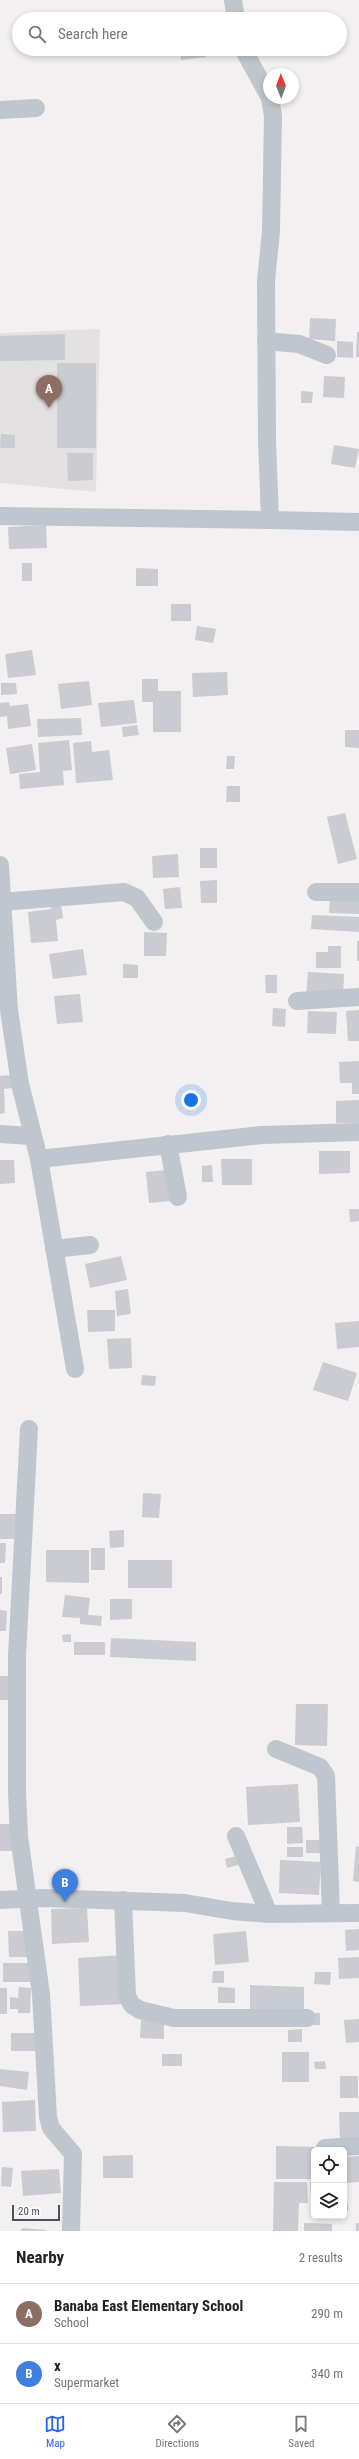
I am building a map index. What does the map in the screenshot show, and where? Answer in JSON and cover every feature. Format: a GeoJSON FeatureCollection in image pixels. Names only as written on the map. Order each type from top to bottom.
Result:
{"type":"FeatureCollection","features":[{"type":"Feature","properties":{"kind":"street"},"geometry":{"type":"LineString","coordinates":[[233,0],[235,12]]}},
{"type":"Feature","properties":{"kind":"street"},"geometry":{"type":"LineString","coordinates":[[247,56],[263,86]]}},
{"type":"Feature","properties":{"kind":"street"},"geometry":{"type":"LineString","coordinates":[[270,104],[273,116],[271,231],[266,281],[266,440],[270,520]]}},
{"type":"Feature","properties":{"kind":"street"},"geometry":{"type":"LineString","coordinates":[[0,110],[36,108]]}},
{"type":"Feature","properties":{"kind":"street"},"geometry":{"type":"LineString","coordinates":[[266,341],[299,344],[327,355]]}},
{"type":"Feature","properties":{"kind":"street"},"geometry":{"type":"LineString","coordinates":[[0,516],[359,522]]}},
{"type":"Feature","properties":{"kind":"street"},"geometry":{"type":"LineString","coordinates":[[0,865],[8,1003],[20,1084],[31,1136],[39,1159],[75,1369]]}},
{"type":"Feature","properties":{"kind":"street"},"geometry":{"type":"LineString","coordinates":[[2,902],[124,892],[136,898],[154,922]]}},
{"type":"Feature","properties":{"kind":"street"},"geometry":{"type":"LineString","coordinates":[[316,892],[359,892]]}},
{"type":"Feature","properties":{"kind":"street"},"geometry":{"type":"LineString","coordinates":[[297,1001],[359,997]]}},
{"type":"Feature","properties":{"kind":"street"},"geometry":{"type":"LineString","coordinates":[[39,1159],[262,1135],[359,1132]]}},
{"type":"Feature","properties":{"kind":"street"},"geometry":{"type":"LineString","coordinates":[[0,1134],[31,1136]]}},
{"type":"Feature","properties":{"kind":"street"},"geometry":{"type":"LineString","coordinates":[[168,1144],[178,1197]]}},
{"type":"Feature","properties":{"kind":"street"},"geometry":{"type":"LineString","coordinates":[[54,1248],[90,1245]]}},
{"type":"Feature","properties":{"kind":"street"},"geometry":{"type":"LineString","coordinates":[[29,1430],[17,1664],[19,1836],[30,1899],[41,1994],[48,2117],[51,2128],[73,2154],[72,2231]]}},
{"type":"Feature","properties":{"kind":"street"},"geometry":{"type":"LineString","coordinates":[[276,1748],[320,1767],[326,1776],[331,1913]]}},
{"type":"Feature","properties":{"kind":"street"},"geometry":{"type":"LineString","coordinates":[[236,1836],[269,1914]]}},
{"type":"Feature","properties":{"kind":"street"},"geometry":{"type":"LineString","coordinates":[[0,1900],[123,1900],[185,1903],[232,1911],[269,1914],[359,1913]]}},
{"type":"Feature","properties":{"kind":"street"},"geometry":{"type":"LineString","coordinates":[[123,1900],[127,1996],[132,2005],[140,2010],[174,2018],[307,2018]]}},
{"type":"Feature","properties":{"kind":"street"},"geometry":{"type":"LineString","coordinates":[[342,2147],[359,2146]]}},
{"type":"Feature","properties":{"kind":"shaded area"},"geometry":{"type":"Polygon","coordinates":[[[100,329],[96,492],[0,483],[0,333],[100,329]]]}},
{"type":"Feature","properties":{"kind":"building"},"geometry":{"type":"Polygon","coordinates":[[[181,56],[206,56],[206,57],[181,60],[181,56]]]}},
{"type":"Feature","properties":{"kind":"building"},"geometry":{"type":"Polygon","coordinates":[[[310,318],[336,319],[335,341],[309,339],[310,318]]]}},
{"type":"Feature","properties":{"kind":"building"},"geometry":{"type":"Polygon","coordinates":[[[357,332],[359,332],[359,357],[356,357],[357,332]]]}},
{"type":"Feature","properties":{"kind":"building"},"geometry":{"type":"Polygon","coordinates":[[[65,334],[65,360],[0,361],[0,336],[65,334]]]}},
{"type":"Feature","properties":{"kind":"building"},"geometry":{"type":"Polygon","coordinates":[[[337,341],[353,342],[353,358],[337,357],[337,341]]]}},
{"type":"Feature","properties":{"kind":"building"},"geometry":{"type":"Polygon","coordinates":[[[57,363],[96,363],[96,448],[57,448],[57,363]]]}},
{"type":"Feature","properties":{"kind":"building"},"geometry":{"type":"Polygon","coordinates":[[[324,376],[345,377],[344,398],[323,397],[324,376]]]}},
{"type":"Feature","properties":{"kind":"building"},"geometry":{"type":"Polygon","coordinates":[[[301,391],[313,392],[312,403],[301,403],[301,391]]]}},
{"type":"Feature","properties":{"kind":"building"},"geometry":{"type":"Polygon","coordinates":[[[1,434],[15,435],[15,448],[0,448],[1,434]]]}},
{"type":"Feature","properties":{"kind":"building"},"geometry":{"type":"Polygon","coordinates":[[[334,445],[359,449],[355,468],[331,464],[334,445]]]}},
{"type":"Feature","properties":{"kind":"building"},"geometry":{"type":"Polygon","coordinates":[[[67,453],[93,453],[93,480],[68,481],[67,453]]]}},
{"type":"Feature","properties":{"kind":"building"},"geometry":{"type":"Polygon","coordinates":[[[46,525],[47,548],[9,549],[8,527],[46,525]]]}},
{"type":"Feature","properties":{"kind":"building"},"geometry":{"type":"Polygon","coordinates":[[[22,563],[32,563],[32,581],[22,581],[22,563]]]}},
{"type":"Feature","properties":{"kind":"building"},"geometry":{"type":"Polygon","coordinates":[[[136,568],[158,569],[158,586],[136,586],[136,568]]]}},
{"type":"Feature","properties":{"kind":"building"},"geometry":{"type":"Polygon","coordinates":[[[171,604],[191,604],[191,621],[171,621],[171,604]]]}},
{"type":"Feature","properties":{"kind":"building"},"geometry":{"type":"Polygon","coordinates":[[[197,626],[216,629],[213,643],[195,640],[197,626]]]}},
{"type":"Feature","properties":{"kind":"building"},"geometry":{"type":"Polygon","coordinates":[[[32,650],[36,675],[8,678],[5,654],[32,650]]]}},
{"type":"Feature","properties":{"kind":"building"},"geometry":{"type":"Polygon","coordinates":[[[227,672],[228,695],[193,697],[192,673],[227,672]]]}},
{"type":"Feature","properties":{"kind":"building"},"geometry":{"type":"Polygon","coordinates":[[[142,679],[158,679],[158,691],[181,691],[181,732],[153,732],[153,702],[142,702],[142,679]]]}},
{"type":"Feature","properties":{"kind":"building"},"geometry":{"type":"Polygon","coordinates":[[[89,681],[92,705],[61,709],[58,684],[89,681]]]}},
{"type":"Feature","properties":{"kind":"building"},"geometry":{"type":"Polygon","coordinates":[[[1,683],[16,683],[17,694],[1,695],[1,683]]]}},
{"type":"Feature","properties":{"kind":"building"},"geometry":{"type":"Polygon","coordinates":[[[134,700],[137,723],[101,727],[98,703],[134,700]]]}},
{"type":"Feature","properties":{"kind":"building"},"geometry":{"type":"Polygon","coordinates":[[[9,702],[10,706],[28,704],[31,726],[8,729],[7,716],[0,717],[0,703],[9,702]]]}},
{"type":"Feature","properties":{"kind":"building"},"geometry":{"type":"Polygon","coordinates":[[[81,718],[82,735],[38,737],[37,719],[81,718]]]}},
{"type":"Feature","properties":{"kind":"building"},"geometry":{"type":"Polygon","coordinates":[[[137,725],[139,735],[123,737],[122,727],[137,725]]]}},
{"type":"Feature","properties":{"kind":"building"},"geometry":{"type":"Polygon","coordinates":[[[345,730],[359,730],[359,748],[345,747],[345,730]]]}},
{"type":"Feature","properties":{"kind":"building"},"geometry":{"type":"Polygon","coordinates":[[[69,740],[72,770],[63,771],[64,785],[20,789],[19,774],[40,772],[38,743],[69,740]]]}},
{"type":"Feature","properties":{"kind":"building"},"geometry":{"type":"Polygon","coordinates":[[[91,741],[92,752],[109,750],[113,780],[76,783],[73,743],[91,741]]]}},
{"type":"Feature","properties":{"kind":"building"},"geometry":{"type":"Polygon","coordinates":[[[32,744],[36,770],[10,774],[6,748],[32,744]]]}},
{"type":"Feature","properties":{"kind":"building"},"geometry":{"type":"Polygon","coordinates":[[[227,756],[235,756],[234,769],[226,769],[227,756]]]}},
{"type":"Feature","properties":{"kind":"building"},"geometry":{"type":"Polygon","coordinates":[[[227,786],[240,786],[240,802],[226,802],[227,786]]]}},
{"type":"Feature","properties":{"kind":"building"},"geometry":{"type":"Polygon","coordinates":[[[345,813],[357,859],[338,864],[327,817],[345,813]]]}},
{"type":"Feature","properties":{"kind":"building"},"geometry":{"type":"Polygon","coordinates":[[[200,848],[217,848],[217,868],[200,868],[200,848]]]}},
{"type":"Feature","properties":{"kind":"building"},"geometry":{"type":"Polygon","coordinates":[[[178,854],[179,877],[153,878],[152,856],[178,854]]]}},
{"type":"Feature","properties":{"kind":"building"},"geometry":{"type":"Polygon","coordinates":[[[217,880],[217,903],[201,903],[200,881],[217,880]]]}},
{"type":"Feature","properties":{"kind":"building"},"geometry":{"type":"Polygon","coordinates":[[[180,887],[182,908],[165,909],[163,889],[180,887]]]}},
{"type":"Feature","properties":{"kind":"building"},"geometry":{"type":"Polygon","coordinates":[[[330,896],[359,897],[359,914],[329,913],[330,896]]]}},
{"type":"Feature","properties":{"kind":"building"},"geometry":{"type":"Polygon","coordinates":[[[61,903],[63,918],[56,920],[58,941],[31,943],[28,912],[51,909],[50,904],[61,903]]]}},
{"type":"Feature","properties":{"kind":"building"},"geometry":{"type":"Polygon","coordinates":[[[312,915],[359,917],[359,932],[311,929],[312,915]]]}},
{"type":"Feature","properties":{"kind":"building"},"geometry":{"type":"Polygon","coordinates":[[[144,932],[167,933],[166,956],[144,956],[144,932]]]}},
{"type":"Feature","properties":{"kind":"building"},"geometry":{"type":"Polygon","coordinates":[[[357,941],[359,941],[359,961],[357,961],[357,941]]]}},
{"type":"Feature","properties":{"kind":"building"},"geometry":{"type":"Polygon","coordinates":[[[328,946],[341,946],[341,968],[316,968],[316,952],[328,952],[328,946]]]}},
{"type":"Feature","properties":{"kind":"building"},"geometry":{"type":"Polygon","coordinates":[[[83,949],[87,975],[53,979],[49,954],[83,949]]]}},
{"type":"Feature","properties":{"kind":"building"},"geometry":{"type":"Polygon","coordinates":[[[123,964],[138,965],[138,978],[123,978],[123,964]]]}},
{"type":"Feature","properties":{"kind":"building"},"geometry":{"type":"Polygon","coordinates":[[[308,972],[344,974],[343,998],[306,996],[308,972]]]}},
{"type":"Feature","properties":{"kind":"building"},"geometry":{"type":"Polygon","coordinates":[[[265,975],[277,975],[277,993],[266,993],[265,975]]]}},
{"type":"Feature","properties":{"kind":"building"},"geometry":{"type":"Polygon","coordinates":[[[80,994],[83,1022],[57,1024],[54,996],[80,994]]]}},
{"type":"Feature","properties":{"kind":"building"},"geometry":{"type":"Polygon","coordinates":[[[273,1008],[286,1009],[285,1027],[272,1026],[273,1008]]]}},
{"type":"Feature","properties":{"kind":"building"},"geometry":{"type":"Polygon","coordinates":[[[359,1010],[359,1041],[348,1041],[346,1011],[359,1010]]]}},
{"type":"Feature","properties":{"kind":"building"},"geometry":{"type":"Polygon","coordinates":[[[308,1011],[337,1012],[336,1034],[307,1033],[308,1011]]]}},
{"type":"Feature","properties":{"kind":"building"},"geometry":{"type":"Polygon","coordinates":[[[359,1061],[359,1094],[352,1094],[352,1083],[340,1083],[339,1062],[359,1061]]]}},
{"type":"Feature","properties":{"kind":"building"},"geometry":{"type":"Polygon","coordinates":[[[11,1075],[12,1088],[4,1089],[5,1113],[0,1114],[0,1076],[11,1075]]]}},
{"type":"Feature","properties":{"kind":"building"},"geometry":{"type":"Polygon","coordinates":[[[359,1100],[359,1123],[336,1123],[336,1101],[359,1100]]]}},
{"type":"Feature","properties":{"kind":"building"},"geometry":{"type":"Polygon","coordinates":[[[319,1151],[350,1151],[350,1173],[319,1174],[319,1151]]]}},
{"type":"Feature","properties":{"kind":"building"},"geometry":{"type":"Polygon","coordinates":[[[221,1159],[252,1159],[252,1185],[222,1185],[221,1159]]]}},
{"type":"Feature","properties":{"kind":"building"},"geometry":{"type":"Polygon","coordinates":[[[0,1160],[14,1160],[15,1183],[0,1184],[0,1160]]]}},
{"type":"Feature","properties":{"kind":"building"},"geometry":{"type":"Polygon","coordinates":[[[212,1165],[213,1182],[202,1182],[202,1166],[212,1165]]]}},
{"type":"Feature","properties":{"kind":"building"},"geometry":{"type":"Polygon","coordinates":[[[167,1170],[171,1201],[149,1203],[146,1172],[167,1170]]]}},
{"type":"Feature","properties":{"kind":"building"},"geometry":{"type":"Polygon","coordinates":[[[349,1209],[359,1209],[359,1221],[350,1222],[349,1209]]]}},
{"type":"Feature","properties":{"kind":"building"},"geometry":{"type":"Polygon","coordinates":[[[121,1256],[127,1280],[90,1288],[85,1264],[121,1256]]]}},
{"type":"Feature","properties":{"kind":"building"},"geometry":{"type":"Polygon","coordinates":[[[128,1289],[131,1314],[117,1316],[115,1291],[128,1289]]]}},
{"type":"Feature","properties":{"kind":"building"},"geometry":{"type":"Polygon","coordinates":[[[87,1310],[115,1310],[115,1331],[88,1332],[87,1310]]]}},
{"type":"Feature","properties":{"kind":"building"},"geometry":{"type":"Polygon","coordinates":[[[359,1321],[359,1347],[337,1349],[335,1323],[359,1321]]]}},
{"type":"Feature","properties":{"kind":"building"},"geometry":{"type":"Polygon","coordinates":[[[131,1338],[132,1368],[109,1369],[107,1339],[131,1338]]]}},
{"type":"Feature","properties":{"kind":"building"},"geometry":{"type":"Polygon","coordinates":[[[323,1362],[357,1373],[348,1401],[313,1390],[323,1362]]]}},
{"type":"Feature","properties":{"kind":"building"},"geometry":{"type":"Polygon","coordinates":[[[142,1375],[156,1376],[155,1386],[141,1385],[142,1375]]]}},
{"type":"Feature","properties":{"kind":"building"},"geometry":{"type":"Polygon","coordinates":[[[143,1493],[161,1494],[159,1518],[142,1517],[143,1493]]]}},
{"type":"Feature","properties":{"kind":"building"},"geometry":{"type":"Polygon","coordinates":[[[0,1514],[19,1514],[19,1539],[0,1539],[0,1514]]]}},
{"type":"Feature","properties":{"kind":"building"},"geometry":{"type":"Polygon","coordinates":[[[124,1530],[124,1547],[110,1548],[109,1531],[124,1530]]]}},
{"type":"Feature","properties":{"kind":"building"},"geometry":{"type":"Polygon","coordinates":[[[0,1543],[6,1543],[5,1563],[0,1563],[0,1543]]]}},
{"type":"Feature","properties":{"kind":"building"},"geometry":{"type":"Polygon","coordinates":[[[91,1548],[105,1548],[105,1570],[91,1570],[91,1548]]]}},
{"type":"Feature","properties":{"kind":"building"},"geometry":{"type":"Polygon","coordinates":[[[46,1550],[89,1550],[89,1583],[46,1582],[46,1550]]]}},
{"type":"Feature","properties":{"kind":"building"},"geometry":{"type":"Polygon","coordinates":[[[128,1560],[172,1560],[172,1588],[128,1588],[128,1560]]]}},
{"type":"Feature","properties":{"kind":"building"},"geometry":{"type":"Polygon","coordinates":[[[0,1577],[2,1577],[2,1594],[0,1594],[0,1577]]]}},
{"type":"Feature","properties":{"kind":"building"},"geometry":{"type":"Polygon","coordinates":[[[65,1595],[90,1598],[88,1615],[102,1616],[101,1626],[80,1624],[80,1618],[62,1617],[65,1595]]]}},
{"type":"Feature","properties":{"kind":"building"},"geometry":{"type":"Polygon","coordinates":[[[110,1599],[132,1599],[132,1619],[110,1620],[110,1599]]]}},
{"type":"Feature","properties":{"kind":"building"},"geometry":{"type":"Polygon","coordinates":[[[0,1610],[7,1611],[6,1631],[0,1631],[0,1610]]]}},
{"type":"Feature","properties":{"kind":"building"},"geometry":{"type":"Polygon","coordinates":[[[71,1634],[71,1642],[63,1642],[62,1635],[71,1634]]]}},
{"type":"Feature","properties":{"kind":"building"},"geometry":{"type":"Polygon","coordinates":[[[111,1638],[196,1642],[196,1661],[110,1657],[111,1638]]]}},
{"type":"Feature","properties":{"kind":"building"},"geometry":{"type":"Polygon","coordinates":[[[74,1642],[105,1642],[105,1655],[74,1655],[74,1642]]]}},
{"type":"Feature","properties":{"kind":"building"},"geometry":{"type":"Polygon","coordinates":[[[0,1676],[13,1676],[14,1700],[0,1700],[0,1676]]]}},
{"type":"Feature","properties":{"kind":"building"},"geometry":{"type":"Polygon","coordinates":[[[296,1704],[328,1704],[327,1746],[295,1745],[296,1704]]]}},
{"type":"Feature","properties":{"kind":"building"},"geometry":{"type":"Polygon","coordinates":[[[298,1784],[300,1822],[248,1825],[246,1787],[298,1784]]]}},
{"type":"Feature","properties":{"kind":"building"},"geometry":{"type":"Polygon","coordinates":[[[0,1824],[14,1824],[14,1851],[0,1851],[0,1824]]]}},
{"type":"Feature","properties":{"kind":"building"},"geometry":{"type":"Polygon","coordinates":[[[287,1827],[302,1827],[303,1843],[287,1844],[287,1827]]]}},
{"type":"Feature","properties":{"kind":"building"},"geometry":{"type":"Polygon","coordinates":[[[306,1840],[325,1840],[326,1853],[306,1853],[306,1840]]]}},
{"type":"Feature","properties":{"kind":"building"},"geometry":{"type":"Polygon","coordinates":[[[356,1846],[359,1847],[359,1882],[353,1881],[356,1846]]]}},
{"type":"Feature","properties":{"kind":"building"},"geometry":{"type":"Polygon","coordinates":[[[287,1847],[303,1847],[303,1857],[287,1857],[287,1847]]]}},
{"type":"Feature","properties":{"kind":"building"},"geometry":{"type":"Polygon","coordinates":[[[240,1855],[242,1864],[227,1868],[225,1859],[240,1855]]]}},
{"type":"Feature","properties":{"kind":"building"},"geometry":{"type":"Polygon","coordinates":[[[280,1860],[321,1862],[319,1895],[279,1893],[280,1860]]]}},
{"type":"Feature","properties":{"kind":"building"},"geometry":{"type":"Polygon","coordinates":[[[87,1908],[89,1942],[52,1944],[51,1909],[87,1908]]]}},
{"type":"Feature","properties":{"kind":"building"},"geometry":{"type":"Polygon","coordinates":[[[359,1929],[359,1950],[346,1951],[345,1930],[359,1929]]]}},
{"type":"Feature","properties":{"kind":"building"},"geometry":{"type":"Polygon","coordinates":[[[8,1931],[29,1931],[28,1957],[9,1957],[8,1931]]]}},
{"type":"Feature","properties":{"kind":"building"},"geometry":{"type":"Polygon","coordinates":[[[246,1931],[249,1962],[215,1965],[213,1934],[246,1931]]]}},
{"type":"Feature","properties":{"kind":"building"},"geometry":{"type":"Polygon","coordinates":[[[124,1955],[126,2004],[80,2006],[78,1958],[124,1955]]]}},
{"type":"Feature","properties":{"kind":"building"},"geometry":{"type":"Polygon","coordinates":[[[359,1957],[359,1978],[339,1979],[338,1958],[359,1957]]]}},
{"type":"Feature","properties":{"kind":"building"},"geometry":{"type":"Polygon","coordinates":[[[3,1963],[35,1963],[35,1982],[3,1982],[3,1963]]]}},
{"type":"Feature","properties":{"kind":"building"},"geometry":{"type":"Polygon","coordinates":[[[213,1971],[224,1971],[224,1983],[212,1983],[213,1971]]]}},
{"type":"Feature","properties":{"kind":"building"},"geometry":{"type":"Polygon","coordinates":[[[315,1972],[331,1972],[330,1985],[314,1984],[315,1972]]]}},
{"type":"Feature","properties":{"kind":"building"},"geometry":{"type":"Polygon","coordinates":[[[250,1985],[304,1987],[304,2011],[250,2009],[250,1985]]]}},
{"type":"Feature","properties":{"kind":"building"},"geometry":{"type":"Polygon","coordinates":[[[19,1987],[31,1988],[30,2013],[18,2013],[18,2009],[10,2009],[10,1997],[18,1998],[19,1987]]]}},
{"type":"Feature","properties":{"kind":"building"},"geometry":{"type":"Polygon","coordinates":[[[218,1987],[235,1988],[235,2003],[218,2003],[218,1987]]]}},
{"type":"Feature","properties":{"kind":"building"},"geometry":{"type":"Polygon","coordinates":[[[0,1988],[7,1988],[7,2014],[0,2014],[0,1988]]]}},
{"type":"Feature","properties":{"kind":"building"},"geometry":{"type":"Polygon","coordinates":[[[308,2013],[320,2013],[320,2025],[308,2025],[308,2013]]]}},
{"type":"Feature","properties":{"kind":"building"},"geometry":{"type":"Polygon","coordinates":[[[359,2019],[359,2042],[346,2043],[344,2020],[359,2019]]]}},
{"type":"Feature","properties":{"kind":"building"},"geometry":{"type":"Polygon","coordinates":[[[141,2020],[164,2021],[164,2039],[140,2038],[141,2020]]]}},
{"type":"Feature","properties":{"kind":"building"},"geometry":{"type":"Polygon","coordinates":[[[302,2029],[302,2042],[288,2042],[288,2030],[302,2029]]]}},
{"type":"Feature","properties":{"kind":"building"},"geometry":{"type":"Polygon","coordinates":[[[11,2033],[41,2033],[41,2051],[11,2051],[11,2033]]]}},
{"type":"Feature","properties":{"kind":"building"},"geometry":{"type":"Polygon","coordinates":[[[282,2052],[309,2052],[309,2082],[282,2082],[282,2052]]]}},
{"type":"Feature","properties":{"kind":"building"},"geometry":{"type":"Polygon","coordinates":[[[162,2054],[182,2054],[182,2066],[162,2066],[162,2054]]]}},
{"type":"Feature","properties":{"kind":"building"},"geometry":{"type":"Polygon","coordinates":[[[325,2061],[326,2069],[315,2069],[314,2062],[325,2061]]]}},
{"type":"Feature","properties":{"kind":"building"},"geometry":{"type":"Polygon","coordinates":[[[0,2069],[29,2072],[27,2090],[0,2086],[0,2069]]]}},
{"type":"Feature","properties":{"kind":"building"},"geometry":{"type":"Polygon","coordinates":[[[340,2076],[358,2076],[358,2098],[340,2098],[340,2076]]]}},
{"type":"Feature","properties":{"kind":"building"},"geometry":{"type":"Polygon","coordinates":[[[35,2100],[36,2131],[3,2132],[2,2102],[35,2100]]]}},
{"type":"Feature","properties":{"kind":"building"},"geometry":{"type":"Polygon","coordinates":[[[339,2112],[359,2112],[359,2140],[340,2140],[339,2112]]]}},
{"type":"Feature","properties":{"kind":"building"},"geometry":{"type":"Polygon","coordinates":[[[276,2146],[320,2147],[311,2147],[311,2179],[276,2179],[276,2146]]]}},
{"type":"Feature","properties":{"kind":"building"},"geometry":{"type":"Polygon","coordinates":[[[133,2155],[133,2178],[103,2178],[103,2156],[133,2155]]]}},
{"type":"Feature","properties":{"kind":"building"},"geometry":{"type":"Polygon","coordinates":[[[359,2156],[359,2182],[347,2183],[347,2157],[359,2156]]]}},
{"type":"Feature","properties":{"kind":"building"},"geometry":{"type":"Polygon","coordinates":[[[2,2167],[13,2168],[11,2187],[1,2186],[2,2167]]]}},
{"type":"Feature","properties":{"kind":"building"},"geometry":{"type":"Polygon","coordinates":[[[59,2169],[61,2193],[23,2196],[21,2171],[59,2169]]]}},
{"type":"Feature","properties":{"kind":"building"},"geometry":{"type":"Polygon","coordinates":[[[274,2182],[307,2182],[308,2203],[299,2203],[298,2231],[273,2231],[274,2182]]]}},
{"type":"Feature","properties":{"kind":"building"},"geometry":{"type":"Polygon","coordinates":[[[304,2223],[332,2224],[332,2231],[304,2231],[304,2223]]]}},
{"type":"Feature","properties":{"kind":"building"},"geometry":{"type":"Polygon","coordinates":[[[356,2223],[359,2223],[359,2231],[356,2231],[356,2223]]]}},
{"type":"Feature","properties":{"kind":"building"},"geometry":{"type":"Polygon","coordinates":[[[22,2228],[47,2230],[21,2231],[22,2228]]]}},
{"type":"Feature","properties":{"kind":"place","name":"Banaba East Elementary School"},"geometry":{"type":"Point","coordinates":[49,408]}},
{"type":"Feature","properties":{"kind":"place","name":"x"},"geometry":{"type":"Point","coordinates":[65,1902]}}]}
